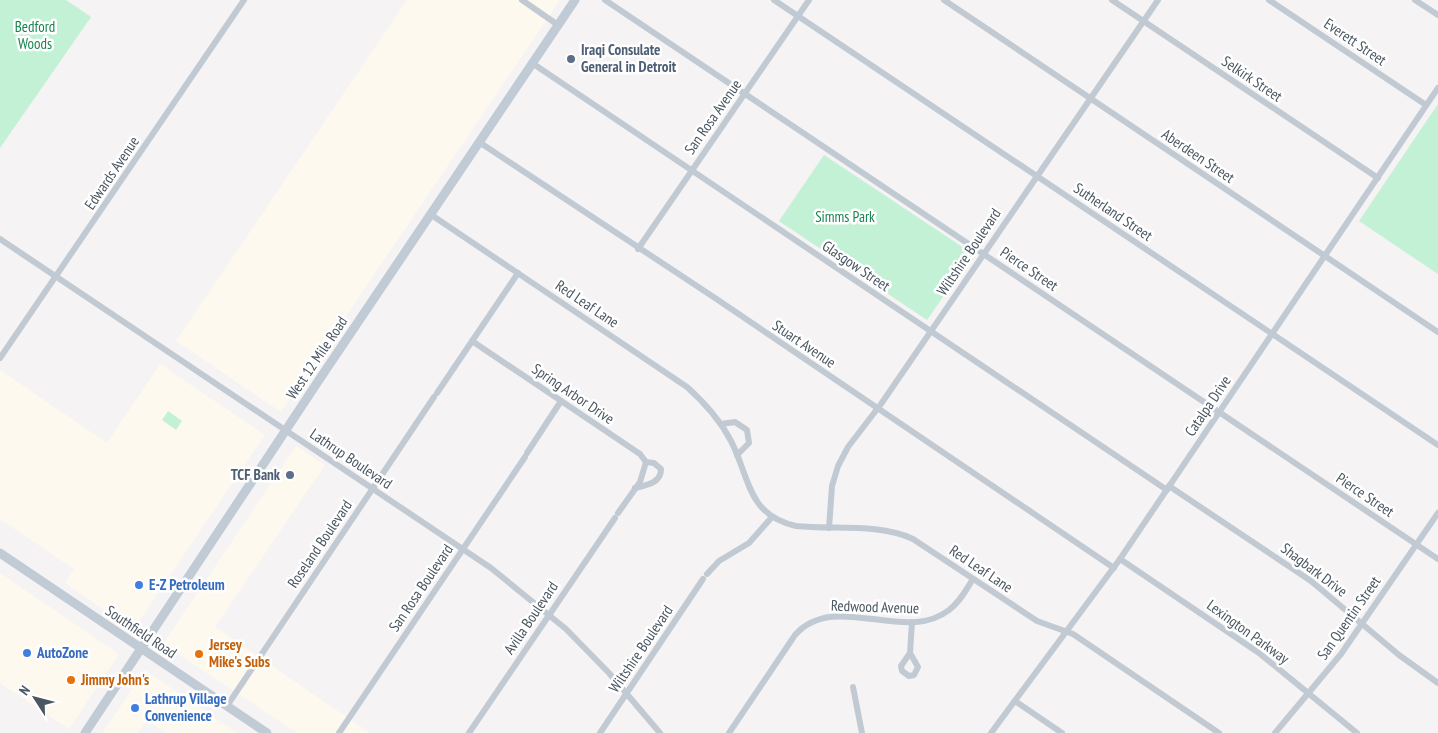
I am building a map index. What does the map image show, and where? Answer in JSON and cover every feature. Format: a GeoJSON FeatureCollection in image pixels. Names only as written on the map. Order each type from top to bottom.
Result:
{"type":"FeatureCollection","features":[{"type":"Feature","properties":{"kind":"main road","name":"West 12 Mile Road"},"geometry":{"type":"LineString","coordinates":[[85,733],[430,214],[575,0]]}},
{"type":"Feature","properties":{"kind":"main road","name":"Southfield Road"},"geometry":{"type":"LineString","coordinates":[[0,553],[267,733]]}},
{"type":"Feature","properties":{"kind":"street","name":"Edwards Avenue"},"geometry":{"type":"LineString","coordinates":[[0,358],[244,0]]}},
{"type":"Feature","properties":{"kind":"street"},"geometry":{"type":"LineString","coordinates":[[522,0],[558,24]]}},
{"type":"Feature","properties":{"kind":"street","name":"Pierce Street"},"geometry":{"type":"LineString","coordinates":[[605,0],[1438,559]]}},
{"type":"Feature","properties":{"kind":"street","name":"Sutherland Street"},"geometry":{"type":"LineString","coordinates":[[774,0],[1438,445]]}},
{"type":"Feature","properties":{"kind":"street","name":"San Rosa Avenue"},"geometry":{"type":"LineString","coordinates":[[638,249],[809,0]]}},
{"type":"Feature","properties":{"kind":"street","name":"Aberdeen Street"},"geometry":{"type":"LineString","coordinates":[[944,0],[1438,332]]}},
{"type":"Feature","properties":{"kind":"street","name":"Selkirk Street"},"geometry":{"type":"LineString","coordinates":[[1112,0],[1378,178]]}},
{"type":"Feature","properties":{"kind":"street","name":"Wiltshire Boulevard"},"geometry":{"type":"LineString","coordinates":[[829,528],[832,486],[838,466],[848,447],[877,409],[1158,0]]}},
{"type":"Feature","properties":{"kind":"street","name":"Everett Street"},"geometry":{"type":"LineString","coordinates":[[1269,0],[1426,106]]}},
{"type":"Feature","properties":{"kind":"street"},"geometry":{"type":"LineString","coordinates":[[1415,0],[1438,16]]}},
{"type":"Feature","properties":{"kind":"street","name":"Glasgow Street"},"geometry":{"type":"LineString","coordinates":[[532,63],[930,331],[1168,488]]}},
{"type":"Feature","properties":{"kind":"street","name":"Catalpa Drive"},"geometry":{"type":"LineString","coordinates":[[991,733],[1114,568],[1438,88]]}},
{"type":"Feature","properties":{"kind":"street","name":"Stuart Avenue"},"geometry":{"type":"LineString","coordinates":[[479,142],[638,249],[715,298],[1114,568]]}},
{"type":"Feature","properties":{"kind":"street","name":"Red Leaf Lane"},"geometry":{"type":"LineString","coordinates":[[430,214],[681,382],[721,424],[737,455],[754,497],[765,512],[772,517],[796,526],[898,532],[921,544],[1037,621],[1066,632],[1094,648],[1219,733]]}},
{"type":"Feature","properties":{"kind":"street","name":"Lathrup Boulevard"},"geometry":{"type":"LineString","coordinates":[[0,240],[463,548],[549,614],[588,651],[660,733]]}},
{"type":"Feature","properties":{"kind":"street","name":"Roseland Boulevard"},"geometry":{"type":"LineString","coordinates":[[227,706],[518,273]]}},
{"type":"Feature","properties":{"kind":"street","name":"Spring Arbor Drive"},"geometry":{"type":"LineString","coordinates":[[472,341],[640,454],[646,462],[659,466],[662,472],[658,479],[649,485],[635,488]]}},
{"type":"Feature","properties":{"kind":"street","name":"San Rosa Boulevard"},"geometry":{"type":"LineString","coordinates":[[339,733],[562,401]]}},
{"type":"Feature","properties":{"kind":"street"},"geometry":{"type":"LineString","coordinates":[[721,424],[735,422],[747,430],[749,443],[737,455]]}},
{"type":"Feature","properties":{"kind":"street","name":"Avilla Boulevard"},"geometry":{"type":"LineString","coordinates":[[469,733],[617,516],[643,475],[646,462]]}},
{"type":"Feature","properties":{"kind":"street","name":"Shagbark Drive"},"geometry":{"type":"LineString","coordinates":[[1168,488],[1296,571],[1399,655],[1438,683]]}},
{"type":"Feature","properties":{"kind":"street","name":"San Quentin Street"},"geometry":{"type":"LineString","coordinates":[[1275,733],[1309,694],[1362,623],[1438,513]]}},
{"type":"Feature","properties":{"kind":"street","name":"Wiltshire Boulevard"},"geometry":{"type":"LineString","coordinates":[[600,733],[705,576],[719,561],[749,543],[772,517]]}},
{"type":"Feature","properties":{"kind":"street","name":"Lexington Parkway"},"geometry":{"type":"LineString","coordinates":[[1120,559],[1252,648],[1357,733]]}},
{"type":"Feature","properties":{"kind":"street","name":"Redwood Avenue"},"geometry":{"type":"LineString","coordinates":[[729,733],[794,636],[808,623],[822,618],[912,622],[931,620],[949,611],[960,599],[973,579]]}},
{"type":"Feature","properties":{"kind":"street"},"geometry":{"type":"LineString","coordinates":[[910,653],[912,622]]}},
{"type":"Feature","properties":{"kind":"street"},"geometry":{"type":"LineString","coordinates":[[853,687],[862,733]]}},
{"type":"Feature","properties":{"kind":"street"},"geometry":{"type":"LineString","coordinates":[[1015,701],[1062,733]]}},
{"type":"Feature","properties":{"kind":"shaded area"},"geometry":{"type":"Polygon","coordinates":[[[407,0],[560,0],[281,412],[176,341],[407,0]]]}},
{"type":"Feature","properties":{"kind":"shaded area"},"geometry":{"type":"Polygon","coordinates":[[[160,364],[265,435],[133,630],[65,583],[74,569],[0,519],[0,370],[107,443],[160,364]]]}},
{"type":"Feature","properties":{"kind":"shaded area"},"geometry":{"type":"Polygon","coordinates":[[[296,446],[325,465],[215,627],[370,733],[297,733],[163,644],[296,446]]]}},
{"type":"Feature","properties":{"kind":"shaded area"},"geometry":{"type":"Polygon","coordinates":[[[0,573],[119,654],[69,729],[0,683],[0,573]]]}},
{"type":"Feature","properties":{"kind":"shaded area"},"geometry":{"type":"Polygon","coordinates":[[[145,670],[237,733],[166,733],[147,720],[138,733],[102,733],[145,670]]]}},
{"type":"Feature","properties":{"kind":"green space","name":"Bedford Woods"},"geometry":{"type":"Polygon","coordinates":[[[0,0],[66,0],[91,17],[0,148],[0,0]]]}},
{"type":"Feature","properties":{"kind":"green space"},"geometry":{"type":"Polygon","coordinates":[[[1438,104],[1438,274],[1359,221],[1438,104]]]}},
{"type":"Feature","properties":{"kind":"green space","name":"Simms Park"},"geometry":{"type":"Polygon","coordinates":[[[824,155],[973,254],[927,320],[779,221],[824,155]]]}},
{"type":"Feature","properties":{"kind":"green space"},"geometry":{"type":"Polygon","coordinates":[[[168,411],[182,421],[176,430],[162,420],[168,411]]]}},
{"type":"Feature","properties":{"kind":"place","name":"Iraqi Consulate General in Detroit"},"geometry":{"type":"Point","coordinates":[571,59]}},
{"type":"Feature","properties":{"kind":"place","name":"TCF Bank"},"geometry":{"type":"Point","coordinates":[290,475]}},
{"type":"Feature","properties":{"kind":"place","name":"E-Z Petroleum"},"geometry":{"type":"Point","coordinates":[139,585]}},
{"type":"Feature","properties":{"kind":"place","name":"AutoZone"},"geometry":{"type":"Point","coordinates":[27,653]}},
{"type":"Feature","properties":{"kind":"place","name":"Jersey Mike's Subs"},"geometry":{"type":"Point","coordinates":[199,654]}},
{"type":"Feature","properties":{"kind":"place","name":"Jimmy John's"},"geometry":{"type":"Point","coordinates":[71,680]}},
{"type":"Feature","properties":{"kind":"place","name":"Lathrup Village Convenience"},"geometry":{"type":"Point","coordinates":[135,708]}}]}
